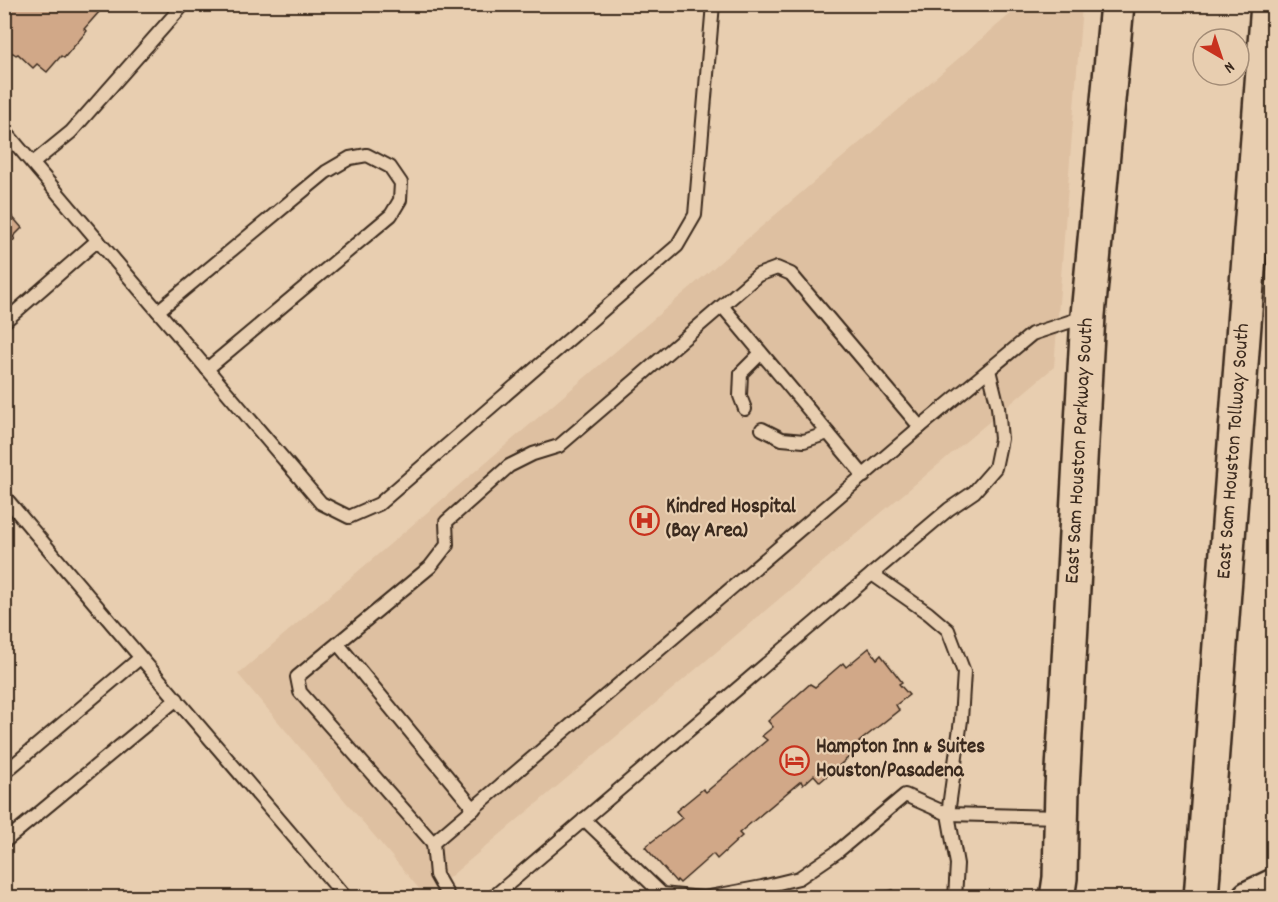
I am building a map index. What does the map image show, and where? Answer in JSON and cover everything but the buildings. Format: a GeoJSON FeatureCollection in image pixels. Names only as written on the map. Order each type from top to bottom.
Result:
{"type":"FeatureCollection","features":[{"type":"Feature","properties":{"kind":"main road","name":"East Sam Houston Parkway South"},"geometry":{"type":"LineString","coordinates":[[1062,891],[1061,817],[1088,315],[1117,4]]}},
{"type":"Feature","properties":{"kind":"main road","name":"East Sam Houston Tollway South"},"geometry":{"type":"LineString","coordinates":[[1201,897],[1268,4]]}},
{"type":"Feature","properties":{"kind":"main road"},"geometry":{"type":"LineString","coordinates":[[1249,897],[1274,886]]}},
{"type":"Feature","properties":{"kind":"lane"},"geometry":{"type":"LineString","coordinates":[[33,163],[71,132],[184,4]]}},
{"type":"Feature","properties":{"kind":"lane"},"geometry":{"type":"LineString","coordinates":[[4,130],[321,503],[349,517],[379,504],[677,246],[695,215],[713,4]]}},
{"type":"Feature","properties":{"kind":"lane"},"geometry":{"type":"LineString","coordinates":[[158,311],[326,172],[350,158],[367,155],[390,167],[401,183],[399,200],[391,215],[207,369]]}},
{"type":"Feature","properties":{"kind":"lane"},"geometry":{"type":"LineString","coordinates":[[4,322],[98,240]]}},
{"type":"Feature","properties":{"kind":"lane"},"geometry":{"type":"LineString","coordinates":[[449,897],[436,875],[433,843],[300,692],[297,677],[430,567],[447,545],[446,522],[509,466],[533,454],[559,446],[758,275],[777,268],[791,274],[920,427]]}},
{"type":"Feature","properties":{"kind":"lane"},"geometry":{"type":"LineString","coordinates":[[723,306],[864,476]]}},
{"type":"Feature","properties":{"kind":"lane"},"geometry":{"type":"LineString","coordinates":[[433,843],[1032,334],[1088,315]]}},
{"type":"Feature","properties":{"kind":"lane"},"geometry":{"type":"LineString","coordinates":[[745,409],[740,396],[741,373],[761,353]]}},
{"type":"Feature","properties":{"kind":"lane"},"geometry":{"type":"LineString","coordinates":[[492,897],[949,509],[974,492],[995,468],[1001,439],[998,407],[989,369]]}},
{"type":"Feature","properties":{"kind":"lane"},"geometry":{"type":"LineString","coordinates":[[762,429],[782,439],[804,441],[828,433]]}},
{"type":"Feature","properties":{"kind":"lane"},"geometry":{"type":"LineString","coordinates":[[4,496],[346,897]]}},
{"type":"Feature","properties":{"kind":"lane"},"geometry":{"type":"LineString","coordinates":[[872,574],[928,613],[948,630],[964,672],[961,720],[948,814],[957,864],[955,897]]}},
{"type":"Feature","properties":{"kind":"lane"},"geometry":{"type":"LineString","coordinates":[[338,644],[474,809]]}},
{"type":"Feature","properties":{"kind":"lane"},"geometry":{"type":"LineString","coordinates":[[4,773],[140,658]]}},
{"type":"Feature","properties":{"kind":"lane"},"geometry":{"type":"LineString","coordinates":[[4,842],[177,699]]}},
{"type":"Feature","properties":{"kind":"lane"},"geometry":{"type":"LineString","coordinates":[[584,819],[662,894],[703,897],[799,878],[837,852],[905,795],[948,814],[1061,817]]}},
{"type":"Feature","properties":{"kind":"shaded area","name":"Kindred Hospital (Bay Area)"},"geometry":{"type":"Polygon","coordinates":[[[1021,5],[1082,5],[1054,367],[426,897],[238,674],[1021,5]]]}},
{"type":"Feature","properties":{"kind":"place","name":"Kindred Hospital (Bay Area)"},"geometry":{"type":"Point","coordinates":[645,520]}},
{"type":"Feature","properties":{"kind":"place","name":"Hampton Inn & Suites Houston/Pasadena"},"geometry":{"type":"Point","coordinates":[795,760]}}]}
